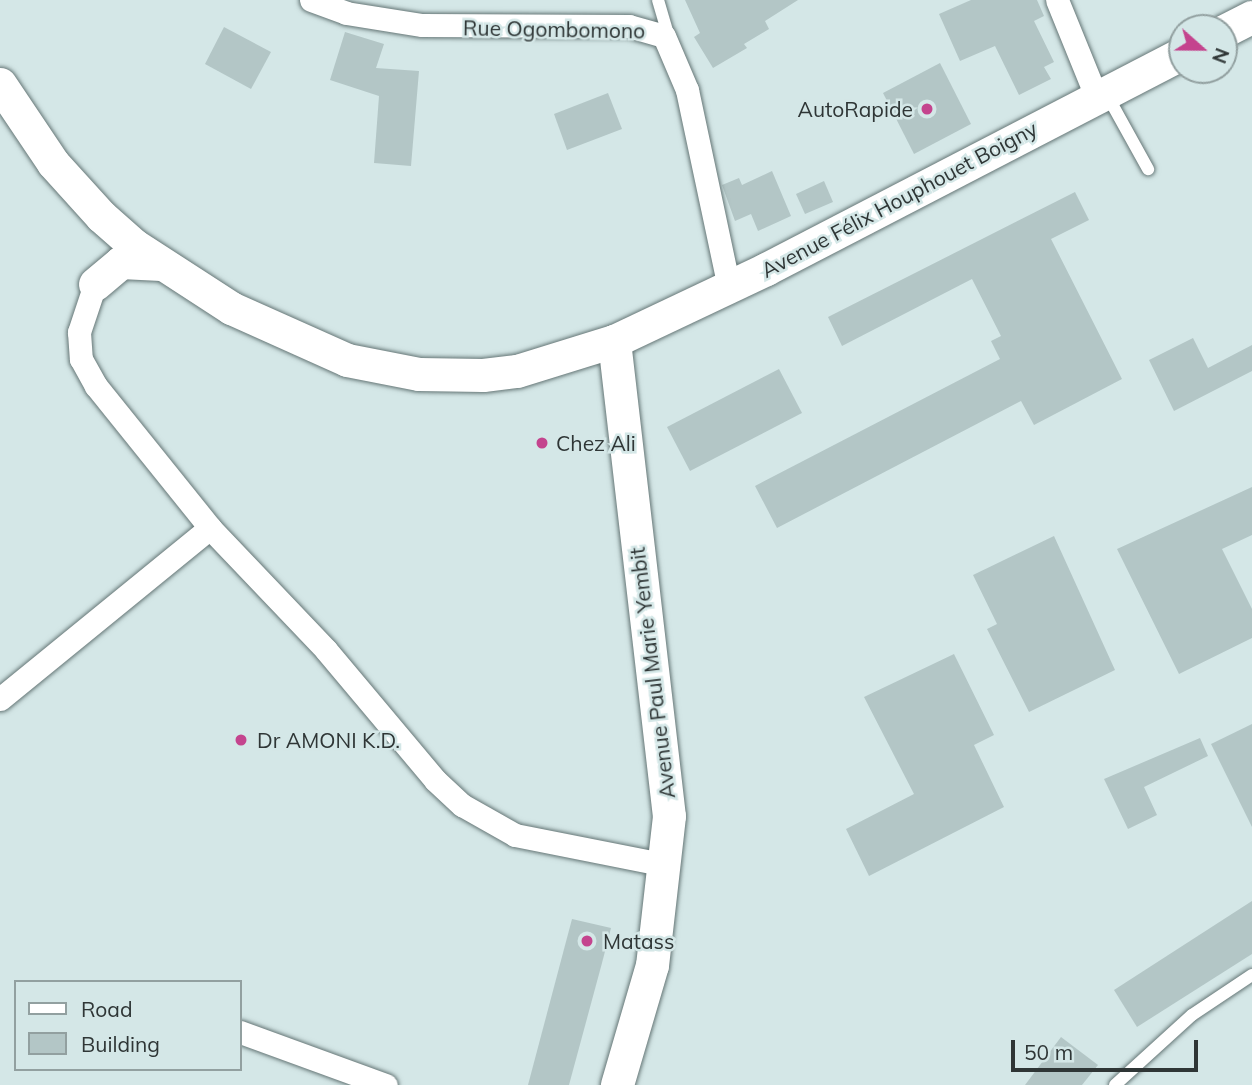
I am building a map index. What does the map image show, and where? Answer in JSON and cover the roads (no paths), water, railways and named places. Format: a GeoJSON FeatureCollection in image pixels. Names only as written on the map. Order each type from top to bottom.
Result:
{"type":"FeatureCollection","features":[{"type":"Feature","properties":{"kind":"main road","name":"Avenue Félix Houphouet Boigny"},"geometry":{"type":"LineString","coordinates":[[0,84],[53,163],[101,216],[161,264],[277,333],[384,369],[448,376],[517,371],[614,341],[729,287],[1168,60]]}},
{"type":"Feature","properties":{"kind":"main road"},"geometry":{"type":"LineString","coordinates":[[95,284],[105,246],[101,216]]}},
{"type":"Feature","properties":{"kind":"main road"},"geometry":{"type":"LineString","coordinates":[[95,284],[121,262],[161,264]]}},
{"type":"Feature","properties":{"kind":"main road","name":"Avenue Paul Marie Yembit"},"geometry":{"type":"LineString","coordinates":[[614,341],[660,708],[667,865],[652,965],[617,1085]]}},
{"type":"Feature","properties":{"kind":"street","name":"Rue Ogombomono"},"geometry":{"type":"LineString","coordinates":[[311,0],[362,17],[453,28],[643,27],[664,36],[672,48],[687,90],[729,287]]}},
{"type":"Feature","properties":{"kind":"street"},"geometry":{"type":"LineString","coordinates":[[1057,0],[1101,94]]}},
{"type":"Feature","properties":{"kind":"street"},"geometry":{"type":"LineString","coordinates":[[95,284],[79,331],[80,359],[210,528],[462,805],[515,835],[667,865]]}},
{"type":"Feature","properties":{"kind":"street"},"geometry":{"type":"LineString","coordinates":[[0,699],[210,528]]}},
{"type":"Feature","properties":{"kind":"street"},"geometry":{"type":"LineString","coordinates":[[242,1033],[386,1085]]}},
{"type":"Feature","properties":{"kind":"lane"},"geometry":{"type":"LineString","coordinates":[[658,0],[672,48]]}},
{"type":"Feature","properties":{"kind":"lane"},"geometry":{"type":"LineString","coordinates":[[1101,94],[1148,169]]}},
{"type":"Feature","properties":{"kind":"lane"},"geometry":{"type":"LineString","coordinates":[[1115,1085],[1173,1030],[1252,975]]}},
{"type":"Feature","properties":{"kind":"place","name":"AutoRapide"},"geometry":{"type":"Point","coordinates":[927,109]}},
{"type":"Feature","properties":{"kind":"place","name":"Chez Ali"},"geometry":{"type":"Point","coordinates":[542,443]}},
{"type":"Feature","properties":{"kind":"place","name":"Dr AMONI K.D."},"geometry":{"type":"Point","coordinates":[241,740]}},
{"type":"Feature","properties":{"kind":"place","name":"Matass"},"geometry":{"type":"Point","coordinates":[587,941]}}]}
